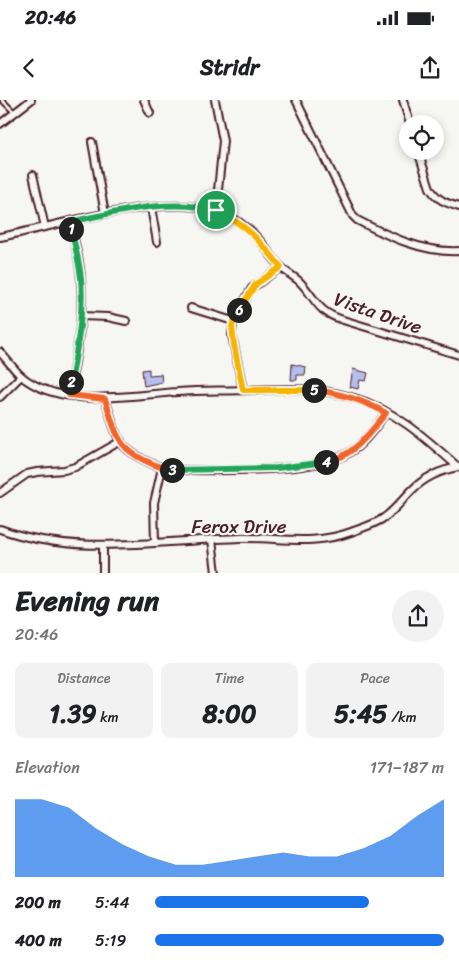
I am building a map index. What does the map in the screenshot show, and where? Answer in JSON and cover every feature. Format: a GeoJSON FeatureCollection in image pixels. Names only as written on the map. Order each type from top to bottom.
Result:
{"type":"FeatureCollection","features":[{"type":"Feature","properties":{"kind":"street"},"geometry":{"type":"LineString","coordinates":[[0,124],[30,100]]}},
{"type":"Feature","properties":{"kind":"street"},"geometry":{"type":"LineString","coordinates":[[144,100],[150,113]]}},
{"type":"Feature","properties":{"kind":"street"},"geometry":{"type":"LineString","coordinates":[[216,100],[223,141],[216,210]]}},
{"type":"Feature","properties":{"kind":"street"},"geometry":{"type":"LineString","coordinates":[[296,100],[356,220],[404,241],[426,248],[459,251]]}},
{"type":"Feature","properties":{"kind":"street"},"geometry":{"type":"LineString","coordinates":[[402,100],[407,115]]}},
{"type":"Feature","properties":{"kind":"street"},"geometry":{"type":"LineString","coordinates":[[92,142],[105,214]]}},
{"type":"Feature","properties":{"kind":"street"},"geometry":{"type":"LineString","coordinates":[[421,160],[433,194],[446,203],[459,206]]}},
{"type":"Feature","properties":{"kind":"street"},"geometry":{"type":"LineString","coordinates":[[32,175],[46,227]]}},
{"type":"Feature","properties":{"kind":"street"},"geometry":{"type":"LineString","coordinates":[[151,207],[157,242]]}},
{"type":"Feature","properties":{"kind":"street","name":"Vista Drive"},"geometry":{"type":"LineString","coordinates":[[0,237],[105,214],[151,207],[196,207],[216,210],[245,226],[254,234],[281,267],[299,282],[318,306],[333,317],[459,355]]}},
{"type":"Feature","properties":{"kind":"street"},"geometry":{"type":"LineString","coordinates":[[69,395],[77,353],[81,316],[81,278],[70,222]]}},
{"type":"Feature","properties":{"kind":"street"},"geometry":{"type":"LineString","coordinates":[[243,390],[232,335],[233,321],[252,288],[281,267]]}},
{"type":"Feature","properties":{"kind":"street"},"geometry":{"type":"LineString","coordinates":[[191,308],[233,321]]}},
{"type":"Feature","properties":{"kind":"street"},"geometry":{"type":"LineString","coordinates":[[81,316],[108,317],[126,321]]}},
{"type":"Feature","properties":{"kind":"street"},"geometry":{"type":"LineString","coordinates":[[0,352],[21,376],[40,386],[69,395],[105,399],[177,392],[310,389],[362,400],[418,433],[458,467]]}},
{"type":"Feature","properties":{"kind":"street"},"geometry":{"type":"LineString","coordinates":[[0,397],[21,376]]}},
{"type":"Feature","properties":{"kind":"street"},"geometry":{"type":"LineString","coordinates":[[105,399],[121,442],[125,446],[148,462],[162,468],[202,470],[277,468],[331,461],[350,452],[359,445],[386,413]]}},
{"type":"Feature","properties":{"kind":"street"},"geometry":{"type":"LineString","coordinates":[[0,493],[27,474],[75,467],[121,442]]}},
{"type":"Feature","properties":{"kind":"street","name":"Ferox Drive"},"geometry":{"type":"LineString","coordinates":[[0,529],[23,537],[50,542],[103,545],[245,538],[299,541],[343,535],[381,520],[421,482],[435,474],[458,467]]}},
{"type":"Feature","properties":{"kind":"street"},"geometry":{"type":"LineString","coordinates":[[155,542],[154,503],[162,468]]}},
{"type":"Feature","properties":{"kind":"street"},"geometry":{"type":"LineString","coordinates":[[212,540],[216,573]]}},
{"type":"Feature","properties":{"kind":"street"},"geometry":{"type":"LineString","coordinates":[[103,545],[103,573]]}},
{"type":"Feature","properties":{"kind":"lane"},"geometry":{"type":"LineString","coordinates":[[2,100],[15,113]]}},
{"type":"Feature","properties":{"kind":"building"},"geometry":{"type":"Polygon","coordinates":[[[292,364],[306,367],[305,375],[297,375],[297,380],[291,380],[292,364]]]}},
{"type":"Feature","properties":{"kind":"building"},"geometry":{"type":"Polygon","coordinates":[[[149,369],[149,375],[161,374],[162,382],[144,386],[142,370],[149,369]]]}},
{"type":"Feature","properties":{"kind":"building"},"geometry":{"type":"Polygon","coordinates":[[[353,369],[368,373],[366,381],[360,380],[358,389],[350,387],[353,369]]]}},
{"type":"Feature","properties":{"kind":"route"},"geometry":{"type":"LineString","coordinates":[[165,206],[216,210],[245,226],[264,245],[281,267],[252,288],[233,321],[232,335],[243,390],[310,389],[362,400],[386,413],[359,445],[341,458],[301,466],[277,468],[172,470],[157,467],[121,442],[105,399],[69,395],[77,353],[82,291],[79,262],[70,222],[151,207],[165,206]]}}]}
